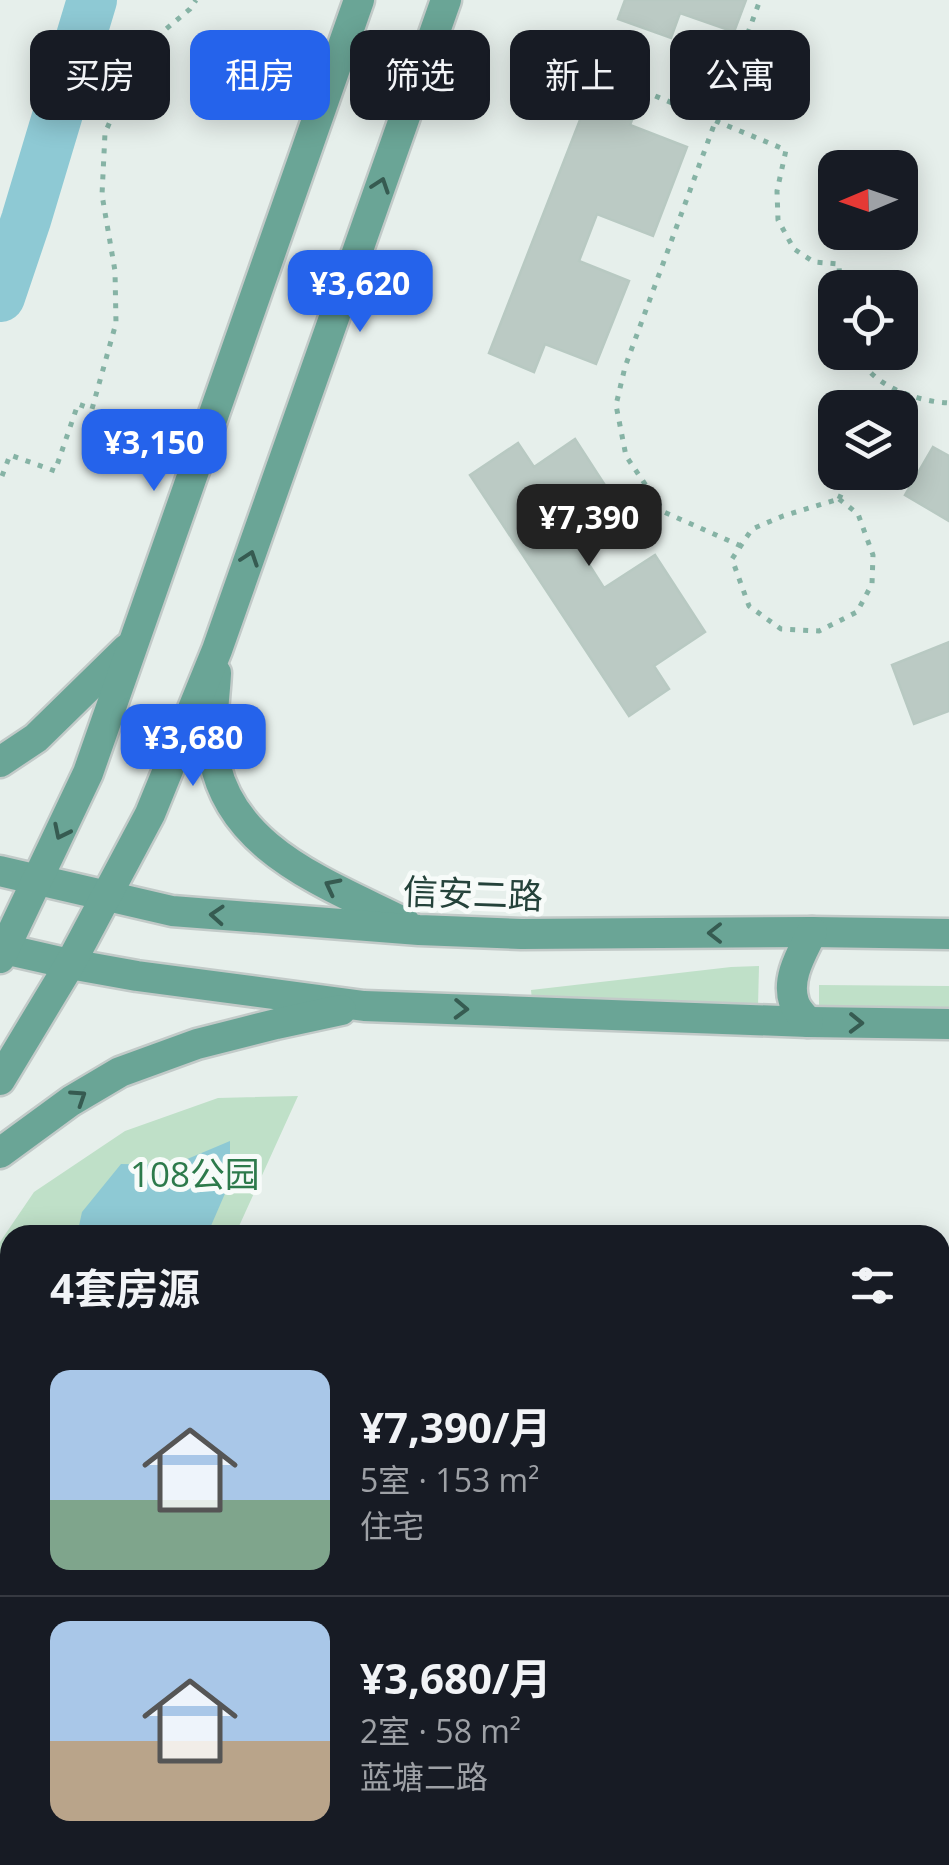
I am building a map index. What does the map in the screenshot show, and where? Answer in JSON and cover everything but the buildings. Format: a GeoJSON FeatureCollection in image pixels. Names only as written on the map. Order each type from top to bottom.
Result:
{"type":"FeatureCollection","features":[{"type":"Feature","properties":{"kind":"main road"},"geometry":{"type":"LineString","coordinates":[[360,0],[88,773],[2,952],[137,976],[364,1006],[949,1024]]}},
{"type":"Feature","properties":{"kind":"main road"},"geometry":{"type":"LineString","coordinates":[[0,1080],[70,964],[150,814],[217,650],[446,0]]}},
{"type":"Feature","properties":{"kind":"main road"},"geometry":{"type":"LineString","coordinates":[[0,762],[36,738],[133,643]]}},
{"type":"Feature","properties":{"kind":"main road"},"geometry":{"type":"LineString","coordinates":[[217,650],[212,744],[221,781],[246,826],[265,846],[304,872],[419,930]]}},
{"type":"Feature","properties":{"kind":"main road","name":"信安二路"},"geometry":{"type":"LineString","coordinates":[[0,871],[172,911],[419,930],[522,934],[949,934]]}},
{"type":"Feature","properties":{"kind":"main road"},"geometry":{"type":"LineString","coordinates":[[808,1022],[794,1005],[792,985],[796,965],[812,932]]}},
{"type":"Feature","properties":{"kind":"main road"},"geometry":{"type":"LineString","coordinates":[[0,1154],[120,1072],[197,1044],[364,1006]]}},
{"type":"Feature","properties":{"kind":"path"},"geometry":{"type":"LineString","coordinates":[[2,476],[10,455],[55,471],[78,404],[92,409],[116,323],[115,271],[102,195],[105,133],[130,76],[154,40],[196,0]]}},
{"type":"Feature","properties":{"kind":"path"},"geometry":{"type":"LineString","coordinates":[[741,546],[664,512],[626,456],[616,404],[625,367],[760,0]]}},
{"type":"Feature","properties":{"kind":"path"},"geometry":{"type":"LineString","coordinates":[[650,94],[786,150],[776,191],[778,220],[794,249],[814,262],[839,264],[839,270]]}},
{"type":"Feature","properties":{"kind":"path"},"geometry":{"type":"LineString","coordinates":[[867,370],[891,388],[932,402],[949,403]]}},
{"type":"Feature","properties":{"kind":"path"},"geometry":{"type":"LineString","coordinates":[[839,499],[858,514],[872,554],[872,584],[858,612],[819,631],[782,629],[750,606],[732,558],[752,529],[839,499],[843,490]]}},
{"type":"Feature","properties":{"kind":"green space"},"geometry":{"type":"Polygon","coordinates":[[[759,966],[758,1006],[532,1000],[531,990],[759,966]]]}},
{"type":"Feature","properties":{"kind":"green space"},"geometry":{"type":"Polygon","coordinates":[[[819,985],[949,986],[949,1012],[819,1009],[819,985]]]}},
{"type":"Feature","properties":{"kind":"green space","name":"108公园"},"geometry":{"type":"Polygon","coordinates":[[[298,1096],[240,1225],[12,1225],[34,1192],[125,1131],[218,1098],[298,1096]]]}},
{"type":"Feature","properties":{"kind":"water"},"geometry":{"type":"Polygon","coordinates":[[[230,1141],[230,1182],[211,1225],[79,1225],[82,1212],[121,1164],[173,1165],[230,1141]]]}},
{"type":"Feature","properties":{"kind":"waterway"},"geometry":{"type":"LineString","coordinates":[[0,297],[92,0]]}}]}
